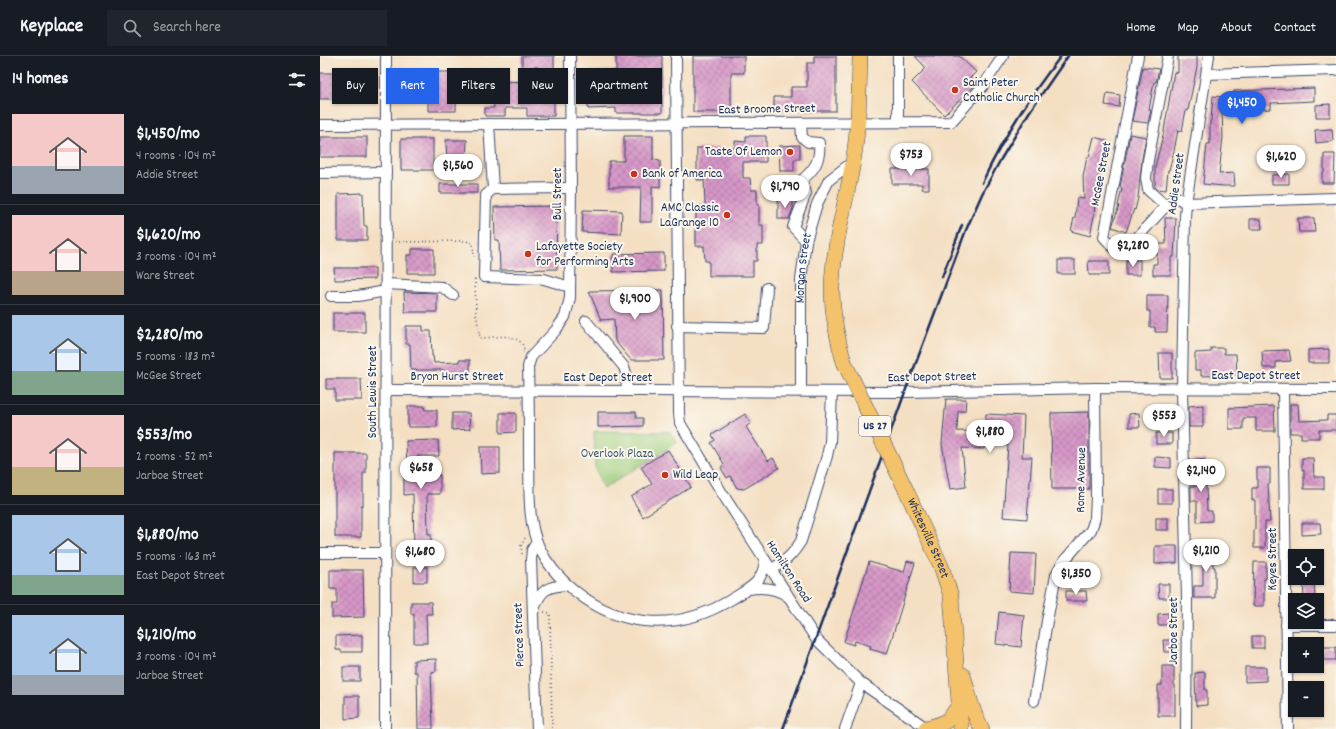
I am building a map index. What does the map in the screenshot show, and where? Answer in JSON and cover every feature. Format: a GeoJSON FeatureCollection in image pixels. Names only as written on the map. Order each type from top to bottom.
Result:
{"type":"FeatureCollection","features":[{"type":"Feature","properties":{"kind":"highway","name":"Morgan Street"},"geometry":{"type":"LineString","coordinates":[[844,362],[834,318],[832,288],[835,257],[854,161],[859,122],[860,56]]}},
{"type":"Feature","properties":{"kind":"highway","name":"Whitesville Street"},"geometry":{"type":"LineString","coordinates":[[844,362],[941,566],[951,596],[961,729]]}},
{"type":"Feature","properties":{"kind":"highway"},"geometry":{"type":"LineString","coordinates":[[956,659],[969,692],[971,706],[982,729]]}},
{"type":"Feature","properties":{"kind":"highway"},"geometry":{"type":"LineString","coordinates":[[927,728],[947,722],[959,705]]}},
{"type":"Feature","properties":{"kind":"street","name":"South Lewis Street"},"geometry":{"type":"LineString","coordinates":[[385,729],[386,56]]}},
{"type":"Feature","properties":{"kind":"street","name":"Bull Street"},"geometry":{"type":"LineString","coordinates":[[529,390],[528,366],[531,357],[556,330],[565,317],[568,308],[570,287],[571,188],[570,56]]}},
{"type":"Feature","properties":{"kind":"street","name":"Hamilton Road"},"geometry":{"type":"LineString","coordinates":[[676,56],[677,326],[680,423],[722,493],[816,639],[861,683],[927,728]]}},
{"type":"Feature","properties":{"kind":"street"},"geometry":{"type":"LineString","coordinates":[[898,56],[898,122]]}},
{"type":"Feature","properties":{"kind":"street","name":"East Broome Street"},"geometry":{"type":"LineString","coordinates":[[320,125],[951,122],[983,86],[1003,56]]}},
{"type":"Feature","properties":{"kind":"street","name":"McGee Street"},"geometry":{"type":"LineString","coordinates":[[1138,56],[1104,237],[1113,247],[1126,249],[1139,238],[1165,206]]}},
{"type":"Feature","properties":{"kind":"street"},"geometry":{"type":"LineString","coordinates":[[1168,56],[1148,160],[1146,178],[1148,190],[1165,206],[1176,197],[1186,203],[1336,198]]}},
{"type":"Feature","properties":{"kind":"street","name":"Addie Street"},"geometry":{"type":"LineString","coordinates":[[1182,388],[1186,203],[1209,56]]}},
{"type":"Feature","properties":{"kind":"street"},"geometry":{"type":"LineString","coordinates":[[1207,74],[1336,70]]}},
{"type":"Feature","properties":{"kind":"street"},"geometry":{"type":"LineString","coordinates":[[801,123],[802,137],[808,142],[819,143],[820,148],[813,170],[802,180],[806,193],[793,227],[806,241]]}},
{"type":"Feature","properties":{"kind":"street"},"geometry":{"type":"LineString","coordinates":[[489,124],[493,189]]}},
{"type":"Feature","properties":{"kind":"street","name":"Morgan Street"},"geometry":{"type":"LineString","coordinates":[[801,392],[801,280],[806,241],[817,204],[829,180],[854,161]]}},
{"type":"Feature","properties":{"kind":"street"},"geometry":{"type":"LineString","coordinates":[[320,173],[386,172]]}},
{"type":"Feature","properties":{"kind":"street"},"geometry":{"type":"LineString","coordinates":[[570,287],[544,279],[484,278],[486,195],[493,189],[571,188]]}},
{"type":"Feature","properties":{"kind":"street"},"geometry":{"type":"LineString","coordinates":[[331,296],[358,296],[386,288],[442,287],[453,295]]}},
{"type":"Feature","properties":{"kind":"street"},"geometry":{"type":"LineString","coordinates":[[677,326],[764,328],[767,288]]}},
{"type":"Feature","properties":{"kind":"street"},"geometry":{"type":"LineString","coordinates":[[586,321],[624,367],[626,373],[627,391]]}},
{"type":"Feature","properties":{"kind":"street","name":"East Depot Street"},"geometry":{"type":"LineString","coordinates":[[529,390],[905,392],[1095,388],[1336,389]]}},
{"type":"Feature","properties":{"kind":"street","name":"Rome Avenue"},"geometry":{"type":"LineString","coordinates":[[1034,701],[1056,575],[1063,562],[1091,530],[1095,518],[1095,388]]}},
{"type":"Feature","properties":{"kind":"street","name":"Jarboe Street"},"geometry":{"type":"LineString","coordinates":[[1182,388],[1187,598],[1186,729]]}},
{"type":"Feature","properties":{"kind":"street","name":"Keyes Street"},"geometry":{"type":"LineString","coordinates":[[1283,389],[1288,729]]}},
{"type":"Feature","properties":{"kind":"street","name":"Bryon Hurst Street"},"geometry":{"type":"LineString","coordinates":[[386,390],[529,390]]}},
{"type":"Feature","properties":{"kind":"street","name":"Pierce Street"},"geometry":{"type":"LineString","coordinates":[[529,390],[530,509],[537,542],[544,556],[567,585],[595,606],[623,618],[638,621],[661,622],[688,619],[729,602],[749,589],[760,578],[764,570],[765,560]]}},
{"type":"Feature","properties":{"kind":"street"},"geometry":{"type":"LineString","coordinates":[[771,570],[786,561],[801,541],[830,442],[832,392]]}},
{"type":"Feature","properties":{"kind":"street","name":"Pierce Street"},"geometry":{"type":"LineString","coordinates":[[537,542],[532,550],[531,556],[537,729]]}},
{"type":"Feature","properties":{"kind":"street"},"geometry":{"type":"LineString","coordinates":[[320,553],[385,553]]}},
{"type":"Feature","properties":{"kind":"street"},"geometry":{"type":"LineString","coordinates":[[533,616],[538,599],[544,591],[552,586],[567,585]]}},
{"type":"Feature","properties":{"kind":"street"},"geometry":{"type":"LineString","coordinates":[[749,589],[767,588],[784,594],[790,600]]}},
{"type":"Feature","properties":{"kind":"street"},"geometry":{"type":"LineString","coordinates":[[1286,625],[1336,625]]}},
{"type":"Feature","properties":{"kind":"street"},"geometry":{"type":"LineString","coordinates":[[845,729],[861,683]]}},
{"type":"Feature","properties":{"kind":"green space","name":"Overlook Plaza"},"geometry":{"type":"Polygon","coordinates":[[[594,431],[670,432],[677,443],[603,489],[595,466],[594,431]]]}},
{"type":"Feature","properties":{"kind":"building"},"geometry":{"type":"Polygon","coordinates":[[[522,56],[554,56],[554,68],[522,67],[522,56]]]}},
{"type":"Feature","properties":{"kind":"building"},"geometry":{"type":"Polygon","coordinates":[[[616,56],[662,56],[662,68],[616,68],[616,56]]]}},
{"type":"Feature","properties":{"kind":"building"},"geometry":{"type":"Polygon","coordinates":[[[693,56],[744,56],[744,73],[731,73],[731,112],[693,112],[693,56]]]}},
{"type":"Feature","properties":{"kind":"building"},"geometry":{"type":"Polygon","coordinates":[[[814,56],[836,56],[836,111],[774,111],[774,97],[791,97],[791,87],[807,87],[807,63],[814,63],[814,56]]]}},
{"type":"Feature","properties":{"kind":"building","name":"Saint Peter Catholic Church"},"geometry":{"type":"Polygon","coordinates":[[[915,56],[959,56],[976,72],[970,78],[976,84],[944,115],[912,82],[926,68],[915,56]]]}},
{"type":"Feature","properties":{"kind":"building"},"geometry":{"type":"Polygon","coordinates":[[[1178,56],[1197,56],[1197,67],[1182,131],[1178,130],[1174,151],[1168,170],[1166,190],[1157,189],[1155,187],[1155,167],[1164,131],[1174,72],[1178,73],[1178,56]]]}},
{"type":"Feature","properties":{"kind":"building"},"geometry":{"type":"Polygon","coordinates":[[[1143,67],[1159,69],[1156,82],[1154,82],[1148,123],[1132,121],[1143,67]]]}},
{"type":"Feature","properties":{"kind":"building"},"geometry":{"type":"Polygon","coordinates":[[[439,72],[447,72],[447,104],[456,104],[456,111],[428,111],[428,104],[439,104],[439,72]]]}},
{"type":"Feature","properties":{"kind":"building"},"geometry":{"type":"Polygon","coordinates":[[[320,73],[332,73],[332,99],[320,99],[320,73]]]}},
{"type":"Feature","properties":{"kind":"building"},"geometry":{"type":"Polygon","coordinates":[[[518,81],[518,104],[554,104],[554,116],[527,116],[527,108],[505,108],[505,116],[485,116],[485,108],[494,108],[494,104],[510,104],[510,82],[518,81]]]}},
{"type":"Feature","properties":{"kind":"building"},"geometry":{"type":"Polygon","coordinates":[[[1314,88],[1314,101],[1271,103],[1271,109],[1255,110],[1254,103],[1225,104],[1225,113],[1222,113],[1223,137],[1219,174],[1234,173],[1235,186],[1203,184],[1207,144],[1210,144],[1210,121],[1213,96],[1234,98],[1234,91],[1314,88]]]}},
{"type":"Feature","properties":{"kind":"building"},"geometry":{"type":"Polygon","coordinates":[[[1107,93],[1120,95],[1119,107],[1105,105],[1107,93]]]}},
{"type":"Feature","properties":{"kind":"building"},"geometry":{"type":"Polygon","coordinates":[[[588,104],[662,104],[662,113],[616,113],[616,108],[588,109],[588,104]]]}},
{"type":"Feature","properties":{"kind":"building"},"geometry":{"type":"Polygon","coordinates":[[[1330,104],[1330,117],[1316,117],[1316,105],[1330,104]]]}},
{"type":"Feature","properties":{"kind":"building"},"geometry":{"type":"Polygon","coordinates":[[[1332,129],[1333,141],[1316,143],[1315,130],[1332,129]]]}},
{"type":"Feature","properties":{"kind":"building"},"geometry":{"type":"Polygon","coordinates":[[[1130,134],[1146,137],[1138,198],[1126,232],[1112,227],[1119,206],[1122,188],[1120,187],[1130,134]]]}},
{"type":"Feature","properties":{"kind":"building","name":"Bank of America"},"geometry":{"type":"Polygon","coordinates":[[[624,136],[653,136],[653,160],[660,161],[660,187],[652,186],[652,222],[640,222],[641,187],[609,187],[609,161],[624,161],[624,136]]]}},
{"type":"Feature","properties":{"kind":"building","name":"AMC Classic LaGrange 10"},"geometry":{"type":"Polygon","coordinates":[[[746,136],[766,136],[766,162],[743,162],[743,178],[750,178],[751,190],[757,190],[759,225],[763,225],[763,245],[757,245],[757,261],[753,261],[753,276],[709,276],[709,261],[705,261],[704,246],[696,246],[696,206],[705,205],[704,180],[697,180],[697,148],[735,148],[735,141],[746,142],[746,136]]]}},
{"type":"Feature","properties":{"kind":"building"},"geometry":{"type":"Polygon","coordinates":[[[320,137],[367,137],[367,157],[320,157],[320,137]]]}},
{"type":"Feature","properties":{"kind":"building"},"geometry":{"type":"Polygon","coordinates":[[[1094,137],[1108,141],[1103,160],[1105,160],[1102,173],[1099,172],[1099,192],[1096,192],[1094,216],[1090,236],[1071,231],[1074,218],[1075,219],[1077,198],[1084,199],[1083,177],[1087,157],[1089,157],[1094,137]]]}},
{"type":"Feature","properties":{"kind":"building"},"geometry":{"type":"Polygon","coordinates":[[[401,139],[433,139],[433,170],[401,170],[401,139]]]}},
{"type":"Feature","properties":{"kind":"building"},"geometry":{"type":"Polygon","coordinates":[[[446,140],[467,140],[466,161],[447,162],[446,140]]]}},
{"type":"Feature","properties":{"kind":"building","name":"Taste Of Lemon"},"geometry":{"type":"Polygon","coordinates":[[[800,145],[800,159],[794,159],[794,171],[780,171],[779,146],[800,145]]]}},
{"type":"Feature","properties":{"kind":"building"},"geometry":{"type":"Polygon","coordinates":[[[1324,154],[1335,154],[1334,183],[1322,183],[1322,173],[1324,173],[1324,154]]]}},
{"type":"Feature","properties":{"kind":"building"},"geometry":{"type":"Polygon","coordinates":[[[892,169],[929,169],[929,189],[922,189],[922,184],[892,184],[892,169]]]}},
{"type":"Feature","properties":{"kind":"building"},"geometry":{"type":"Polygon","coordinates":[[[1289,174],[1289,184],[1272,184],[1272,175],[1289,174]]]}},
{"type":"Feature","properties":{"kind":"building"},"geometry":{"type":"Polygon","coordinates":[[[440,184],[477,184],[477,193],[440,193],[440,184]]]}},
{"type":"Feature","properties":{"kind":"building"},"geometry":{"type":"Polygon","coordinates":[[[363,193],[364,226],[367,226],[367,240],[338,240],[338,194],[363,193]]]}},
{"type":"Feature","properties":{"kind":"building"},"geometry":{"type":"Polygon","coordinates":[[[778,200],[793,200],[793,208],[789,219],[778,219],[778,200]]]}},
{"type":"Feature","properties":{"kind":"building"},"geometry":{"type":"Polygon","coordinates":[[[556,206],[557,269],[500,270],[499,240],[495,240],[494,207],[556,206]]]}},
{"type":"Feature","properties":{"kind":"building"},"geometry":{"type":"Polygon","coordinates":[[[583,210],[622,211],[621,234],[582,232],[583,210]]]}},
{"type":"Feature","properties":{"kind":"building"},"geometry":{"type":"Polygon","coordinates":[[[1165,218],[1176,218],[1174,257],[1171,257],[1171,275],[1153,275],[1153,264],[1157,264],[1157,244],[1166,244],[1165,218]]]}},
{"type":"Feature","properties":{"kind":"building"},"geometry":{"type":"Polygon","coordinates":[[[1298,218],[1314,218],[1315,232],[1299,232],[1298,218]]]}},
{"type":"Feature","properties":{"kind":"building"},"geometry":{"type":"Polygon","coordinates":[[[1250,219],[1261,219],[1262,229],[1250,229],[1250,219]]]}},
{"type":"Feature","properties":{"kind":"building"},"geometry":{"type":"Polygon","coordinates":[[[412,249],[434,249],[434,273],[407,273],[407,255],[412,255],[412,249]]]}},
{"type":"Feature","properties":{"kind":"building"},"geometry":{"type":"Polygon","coordinates":[[[664,253],[664,271],[613,272],[613,254],[664,253]]]}},
{"type":"Feature","properties":{"kind":"building"},"geometry":{"type":"Polygon","coordinates":[[[1058,260],[1075,260],[1075,274],[1058,274],[1058,260]]]}},
{"type":"Feature","properties":{"kind":"building"},"geometry":{"type":"Polygon","coordinates":[[[1126,260],[1140,260],[1140,275],[1126,275],[1126,260]]]}},
{"type":"Feature","properties":{"kind":"building"},"geometry":{"type":"Polygon","coordinates":[[[1088,261],[1109,261],[1109,275],[1089,275],[1088,261]]]}},
{"type":"Feature","properties":{"kind":"building"},"geometry":{"type":"Polygon","coordinates":[[[334,268],[375,268],[375,279],[335,280],[334,268]]]}},
{"type":"Feature","properties":{"kind":"building"},"geometry":{"type":"Polygon","coordinates":[[[663,290],[664,360],[631,360],[615,341],[614,319],[601,320],[589,291],[663,290]]]}},
{"type":"Feature","properties":{"kind":"building"},"geometry":{"type":"Polygon","coordinates":[[[404,292],[437,293],[437,312],[405,312],[404,292]]]}},
{"type":"Feature","properties":{"kind":"building"},"geometry":{"type":"Polygon","coordinates":[[[1147,295],[1168,295],[1167,332],[1155,332],[1155,327],[1150,327],[1150,311],[1147,311],[1147,295]]]}},
{"type":"Feature","properties":{"kind":"building"},"geometry":{"type":"Polygon","coordinates":[[[333,313],[365,313],[365,332],[333,332],[333,313]]]}},
{"type":"Feature","properties":{"kind":"building"},"geometry":{"type":"Polygon","coordinates":[[[406,326],[423,326],[423,331],[431,331],[432,356],[434,363],[470,360],[470,372],[411,370],[410,344],[406,344],[406,326]]]}},
{"type":"Feature","properties":{"kind":"building"},"geometry":{"type":"Polygon","coordinates":[[[1211,348],[1224,348],[1224,354],[1236,354],[1237,375],[1201,376],[1201,370],[1195,370],[1195,353],[1211,352],[1211,348]]]}},
{"type":"Feature","properties":{"kind":"building"},"geometry":{"type":"Polygon","coordinates":[[[1329,349],[1329,363],[1308,363],[1308,350],[1329,349]]]}},
{"type":"Feature","properties":{"kind":"building"},"geometry":{"type":"Polygon","coordinates":[[[1289,350],[1291,361],[1276,362],[1276,368],[1263,368],[1262,351],[1289,350]]]}},
{"type":"Feature","properties":{"kind":"building"},"geometry":{"type":"Polygon","coordinates":[[[1159,353],[1172,353],[1172,378],[1160,378],[1159,353]]]}},
{"type":"Feature","properties":{"kind":"building"},"geometry":{"type":"Polygon","coordinates":[[[326,379],[361,379],[362,400],[335,400],[335,389],[326,389],[326,379]]]}},
{"type":"Feature","properties":{"kind":"building"},"geometry":{"type":"Polygon","coordinates":[[[946,399],[966,399],[965,411],[958,411],[957,431],[985,432],[986,414],[1024,416],[1022,457],[1032,457],[1027,519],[1003,517],[1008,445],[984,444],[984,449],[962,448],[966,487],[950,489],[942,444],[946,399]]]}},
{"type":"Feature","properties":{"kind":"building"},"geometry":{"type":"Polygon","coordinates":[[[1290,404],[1298,404],[1299,421],[1327,420],[1327,415],[1336,415],[1336,430],[1319,430],[1319,438],[1301,438],[1301,433],[1290,433],[1290,404]]]}},
{"type":"Feature","properties":{"kind":"building"},"geometry":{"type":"Polygon","coordinates":[[[1203,405],[1203,427],[1189,427],[1189,406],[1203,405]]]}},
{"type":"Feature","properties":{"kind":"building"},"geometry":{"type":"Polygon","coordinates":[[[408,406],[424,406],[425,410],[437,410],[437,427],[408,427],[408,406]]]}},
{"type":"Feature","properties":{"kind":"building"},"geometry":{"type":"Polygon","coordinates":[[[1274,406],[1275,431],[1256,431],[1256,418],[1243,418],[1243,429],[1229,429],[1229,408],[1274,406]]]}},
{"type":"Feature","properties":{"kind":"building"},"geometry":{"type":"Polygon","coordinates":[[[598,412],[636,412],[636,418],[643,418],[643,426],[598,427],[598,412]]]}},
{"type":"Feature","properties":{"kind":"building"},"geometry":{"type":"Polygon","coordinates":[[[1089,412],[1089,489],[1052,489],[1051,413],[1089,412]]]}},
{"type":"Feature","properties":{"kind":"building"},"geometry":{"type":"Polygon","coordinates":[[[452,413],[469,413],[470,429],[452,430],[452,413]]]}},
{"type":"Feature","properties":{"kind":"building"},"geometry":{"type":"Polygon","coordinates":[[[500,413],[516,413],[516,432],[500,433],[500,413]]]}},
{"type":"Feature","properties":{"kind":"building"},"geometry":{"type":"Polygon","coordinates":[[[1139,413],[1140,427],[1129,427],[1129,414],[1139,413]]]}},
{"type":"Feature","properties":{"kind":"building"},"geometry":{"type":"Polygon","coordinates":[[[745,414],[751,423],[746,427],[768,461],[773,458],[779,468],[744,489],[737,488],[730,476],[727,478],[721,468],[724,464],[711,443],[715,440],[712,435],[745,414]]]}},
{"type":"Feature","properties":{"kind":"building"},"geometry":{"type":"Polygon","coordinates":[[[1156,433],[1172,433],[1172,444],[1156,444],[1156,433]]]}},
{"type":"Feature","properties":{"kind":"building"},"geometry":{"type":"Polygon","coordinates":[[[438,440],[439,456],[418,456],[418,475],[440,475],[440,494],[427,494],[428,534],[431,534],[431,553],[414,553],[413,494],[404,495],[404,469],[407,469],[406,441],[438,440]]]}},
{"type":"Feature","properties":{"kind":"building"},"geometry":{"type":"Polygon","coordinates":[[[480,447],[500,447],[500,473],[481,474],[480,447]]]}},
{"type":"Feature","properties":{"kind":"building","name":"Wild Leap"},"geometry":{"type":"Polygon","coordinates":[[[668,450],[691,487],[643,517],[631,497],[652,484],[641,467],[668,450]]]}},
{"type":"Feature","properties":{"kind":"building"},"geometry":{"type":"Polygon","coordinates":[[[335,453],[366,453],[366,473],[363,473],[363,505],[361,505],[361,537],[335,537],[335,453]]]}},
{"type":"Feature","properties":{"kind":"building"},"geometry":{"type":"Polygon","coordinates":[[[1155,457],[1171,458],[1171,468],[1155,467],[1155,457]]]}},
{"type":"Feature","properties":{"kind":"building"},"geometry":{"type":"Polygon","coordinates":[[[1302,458],[1313,458],[1314,477],[1324,477],[1324,489],[1304,489],[1304,470],[1302,470],[1302,458]]]}},
{"type":"Feature","properties":{"kind":"building"},"geometry":{"type":"Polygon","coordinates":[[[1192,460],[1205,460],[1207,511],[1212,511],[1212,521],[1197,522],[1197,501],[1191,501],[1191,486],[1198,486],[1198,469],[1192,469],[1192,460]]]}},
{"type":"Feature","properties":{"kind":"building"},"geometry":{"type":"Polygon","coordinates":[[[1257,468],[1270,468],[1270,484],[1268,484],[1270,522],[1265,522],[1265,548],[1254,548],[1255,500],[1252,500],[1252,488],[1257,488],[1257,468]]]}},
{"type":"Feature","properties":{"kind":"building"},"geometry":{"type":"Polygon","coordinates":[[[1158,489],[1172,489],[1172,503],[1158,503],[1158,489]]]}},
{"type":"Feature","properties":{"kind":"building"},"geometry":{"type":"Polygon","coordinates":[[[1156,518],[1168,518],[1168,530],[1156,530],[1156,518]]]}},
{"type":"Feature","properties":{"kind":"building"},"geometry":{"type":"Polygon","coordinates":[[[1302,523],[1320,523],[1321,534],[1302,535],[1302,523]]]}},
{"type":"Feature","properties":{"kind":"building"},"geometry":{"type":"Polygon","coordinates":[[[1194,545],[1213,545],[1215,598],[1194,598],[1194,586],[1203,586],[1203,556],[1194,556],[1194,545]]]}},
{"type":"Feature","properties":{"kind":"building"},"geometry":{"type":"Polygon","coordinates":[[[1155,546],[1177,546],[1177,563],[1155,564],[1155,546]]]}},
{"type":"Feature","properties":{"kind":"building"},"geometry":{"type":"Polygon","coordinates":[[[1011,553],[1036,554],[1034,593],[1009,591],[1011,553]]]}},
{"type":"Feature","properties":{"kind":"building"},"geometry":{"type":"Polygon","coordinates":[[[907,561],[915,563],[887,654],[870,649],[871,646],[855,641],[854,645],[844,642],[869,562],[904,572],[907,561]]]}},
{"type":"Feature","properties":{"kind":"building"},"geometry":{"type":"Polygon","coordinates":[[[1254,562],[1266,562],[1266,579],[1264,579],[1264,606],[1253,606],[1254,562]]]}},
{"type":"Feature","properties":{"kind":"building"},"geometry":{"type":"Polygon","coordinates":[[[414,567],[427,567],[427,582],[414,582],[414,567]]]}},
{"type":"Feature","properties":{"kind":"building"},"geometry":{"type":"Polygon","coordinates":[[[330,570],[363,570],[364,617],[332,618],[332,604],[337,604],[337,589],[330,589],[330,570]]]}},
{"type":"Feature","properties":{"kind":"building"},"geometry":{"type":"Polygon","coordinates":[[[1158,584],[1169,584],[1169,598],[1159,598],[1158,584]]]}},
{"type":"Feature","properties":{"kind":"building"},"geometry":{"type":"Polygon","coordinates":[[[1303,585],[1314,585],[1315,593],[1304,593],[1303,585]]]}},
{"type":"Feature","properties":{"kind":"building"},"geometry":{"type":"Polygon","coordinates":[[[1066,591],[1086,591],[1087,601],[1066,601],[1066,591]]]}},
{"type":"Feature","properties":{"kind":"building"},"geometry":{"type":"Polygon","coordinates":[[[411,602],[431,602],[432,614],[426,614],[427,643],[414,643],[414,614],[411,614],[411,602]]]}},
{"type":"Feature","properties":{"kind":"building"},"geometry":{"type":"Polygon","coordinates":[[[999,612],[1024,615],[1021,647],[996,644],[999,612]]]}},
{"type":"Feature","properties":{"kind":"building"},"geometry":{"type":"Polygon","coordinates":[[[1168,613],[1168,625],[1158,625],[1158,614],[1168,613]]]}},
{"type":"Feature","properties":{"kind":"building"},"geometry":{"type":"Polygon","coordinates":[[[362,635],[362,652],[341,652],[341,650],[336,650],[336,636],[362,635]]]}},
{"type":"Feature","properties":{"kind":"building"},"geometry":{"type":"Polygon","coordinates":[[[1252,636],[1264,636],[1264,648],[1252,648],[1252,636]]]}},
{"type":"Feature","properties":{"kind":"building"},"geometry":{"type":"Polygon","coordinates":[[[1163,640],[1177,640],[1177,652],[1164,652],[1163,640]]]}},
{"type":"Feature","properties":{"kind":"building"},"geometry":{"type":"Polygon","coordinates":[[[1324,647],[1336,647],[1336,660],[1324,660],[1324,647]]]}},
{"type":"Feature","properties":{"kind":"building"},"geometry":{"type":"Polygon","coordinates":[[[436,659],[436,671],[431,672],[433,729],[418,729],[417,672],[414,672],[414,660],[436,659]]]}},
{"type":"Feature","properties":{"kind":"building"},"geometry":{"type":"Polygon","coordinates":[[[1162,666],[1174,666],[1175,716],[1158,716],[1158,685],[1162,685],[1162,666]]]}},
{"type":"Feature","properties":{"kind":"building"},"geometry":{"type":"Polygon","coordinates":[[[343,667],[360,667],[360,681],[343,681],[343,667]]]}},
{"type":"Feature","properties":{"kind":"building"},"geometry":{"type":"Polygon","coordinates":[[[1245,667],[1266,667],[1266,681],[1245,682],[1245,667]]]}},
{"type":"Feature","properties":{"kind":"building"},"geometry":{"type":"Polygon","coordinates":[[[1205,672],[1207,705],[1196,706],[1195,673],[1205,672]]]}},
{"type":"Feature","properties":{"kind":"building"},"geometry":{"type":"Polygon","coordinates":[[[345,696],[359,696],[359,718],[345,719],[345,696]]]}},
{"type":"Feature","properties":{"kind":"railway"},"geometry":{"type":"LineString","coordinates":[[982,183],[1018,117],[1061,56]]}},
{"type":"Feature","properties":{"kind":"railway"},"geometry":{"type":"LineString","coordinates":[[783,729],[905,392],[966,230],[982,194],[1001,159],[1030,111],[1068,56]]}},
{"type":"Feature","properties":{"kind":"railway"},"geometry":{"type":"LineString","coordinates":[[942,277],[962,225]]}},
{"type":"Feature","properties":{"kind":"place","name":"Saint Peter Catholic Church"},"geometry":{"type":"Point","coordinates":[955,90]}},
{"type":"Feature","properties":{"kind":"place","name":"Taste Of Lemon"},"geometry":{"type":"Point","coordinates":[790,152]}},
{"type":"Feature","properties":{"kind":"place","name":"Bank of America"},"geometry":{"type":"Point","coordinates":[634,174]}},
{"type":"Feature","properties":{"kind":"place","name":"AMC Classic LaGrange 10"},"geometry":{"type":"Point","coordinates":[727,215]}},
{"type":"Feature","properties":{"kind":"place","name":"Lafayette Society for Performing Arts"},"geometry":{"type":"Point","coordinates":[528,254]}},
{"type":"Feature","properties":{"kind":"place","name":"Wild Leap"},"geometry":{"type":"Point","coordinates":[665,475]}}]}
